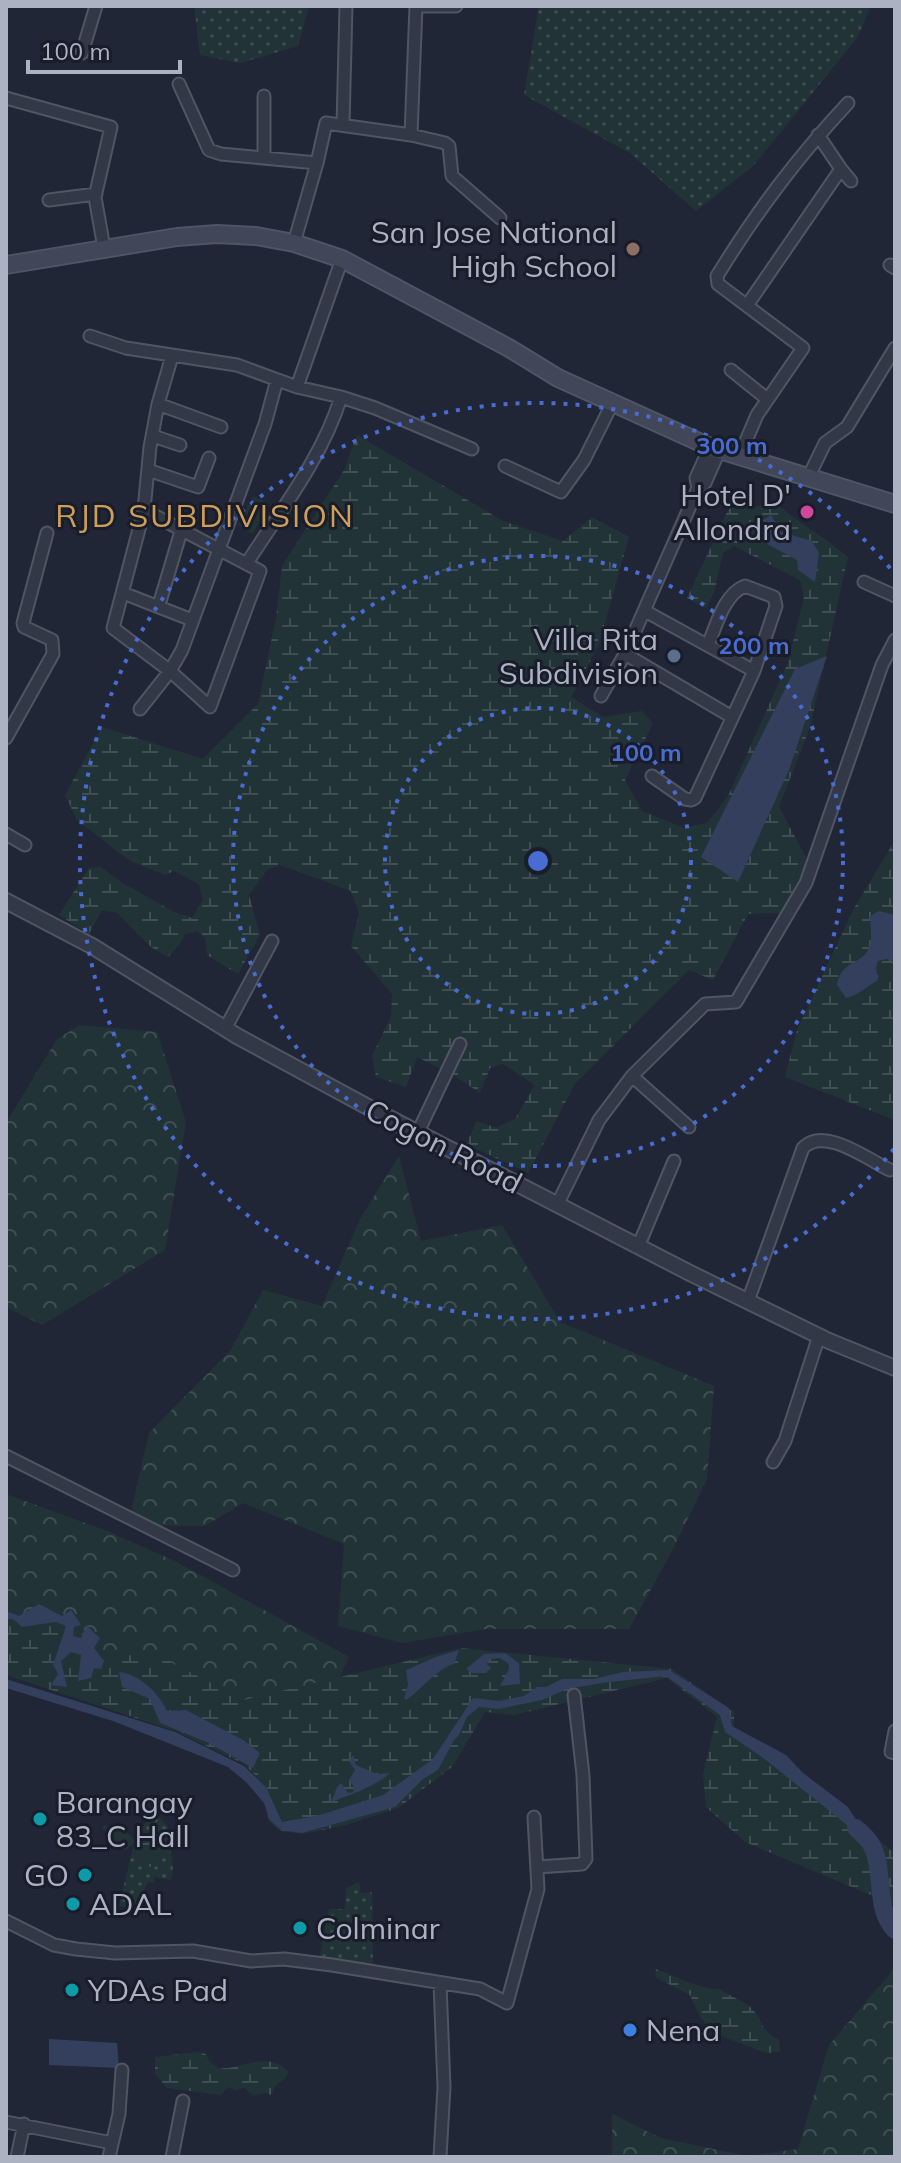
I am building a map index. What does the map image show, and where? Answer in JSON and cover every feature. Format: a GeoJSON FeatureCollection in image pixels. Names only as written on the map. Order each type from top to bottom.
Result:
{"type":"FeatureCollection","features":[{"type":"Feature","properties":{"kind":"main road"},"geometry":{"type":"LineString","coordinates":[[6,265],[144,241],[217,234],[256,236],[294,243],[342,259],[509,348],[558,378],[612,404],[715,448],[895,504]]}},
{"type":"Feature","properties":{"kind":"street"},"geometry":{"type":"LineString","coordinates":[[82,53],[96,6]]}},
{"type":"Feature","properties":{"kind":"street"},"geometry":{"type":"LineString","coordinates":[[343,125],[346,6]]}},
{"type":"Feature","properties":{"kind":"street"},"geometry":{"type":"LineString","coordinates":[[411,135],[416,6]]}},
{"type":"Feature","properties":{"kind":"street"},"geometry":{"type":"LineString","coordinates":[[422,6],[456,6]]}},
{"type":"Feature","properties":{"kind":"street"},"geometry":{"type":"LineString","coordinates":[[179,84],[209,150],[221,154],[317,163]]}},
{"type":"Feature","properties":{"kind":"street"},"geometry":{"type":"LineString","coordinates":[[264,96],[264,158]]}},
{"type":"Feature","properties":{"kind":"street"},"geometry":{"type":"LineString","coordinates":[[6,99],[110,124],[112,129],[96,194],[104,248]]}},
{"type":"Feature","properties":{"kind":"street"},"geometry":{"type":"LineString","coordinates":[[740,455],[757,415],[803,348],[718,284],[717,276],[754,215],[818,135],[848,103]]}},
{"type":"Feature","properties":{"kind":"street"},"geometry":{"type":"LineString","coordinates":[[294,243],[326,123],[411,135],[447,145],[452,176],[500,218]]}},
{"type":"Feature","properties":{"kind":"street"},"geometry":{"type":"LineString","coordinates":[[818,135],[851,181]]}},
{"type":"Feature","properties":{"kind":"street"},"geometry":{"type":"LineString","coordinates":[[748,304],[841,169]]}},
{"type":"Feature","properties":{"kind":"street"},"geometry":{"type":"LineString","coordinates":[[49,200],[96,194]]}},
{"type":"Feature","properties":{"kind":"street"},"geometry":{"type":"LineString","coordinates":[[297,387],[342,259]]}},
{"type":"Feature","properties":{"kind":"street"},"geometry":{"type":"LineString","coordinates":[[90,336],[126,348],[237,365],[297,387],[341,397],[472,449]]}},
{"type":"Feature","properties":{"kind":"street"},"geometry":{"type":"LineString","coordinates":[[809,476],[825,443],[847,427],[895,348]]}},
{"type":"Feature","properties":{"kind":"street"},"geometry":{"type":"LineString","coordinates":[[144,510],[247,563],[260,573],[210,707],[170,671],[115,631],[113,624],[144,510],[158,404],[172,356]]}},
{"type":"Feature","properties":{"kind":"street"},"geometry":{"type":"LineString","coordinates":[[731,370],[767,399]]}},
{"type":"Feature","properties":{"kind":"street"},"geometry":{"type":"LineString","coordinates":[[140,709],[170,671],[182,650],[265,424],[277,380]]}},
{"type":"Feature","properties":{"kind":"street"},"geometry":{"type":"LineString","coordinates":[[247,563],[314,459],[333,422],[341,397]]}},
{"type":"Feature","properties":{"kind":"street"},"geometry":{"type":"LineString","coordinates":[[158,404],[221,427]]}},
{"type":"Feature","properties":{"kind":"street"},"geometry":{"type":"LineString","coordinates":[[505,466],[561,492],[584,460],[612,404]]}},
{"type":"Feature","properties":{"kind":"street"},"geometry":{"type":"LineString","coordinates":[[153,436],[180,445]]}},
{"type":"Feature","properties":{"kind":"street"},"geometry":{"type":"LineString","coordinates":[[601,696],[625,654],[698,488],[705,483],[715,448]]}},
{"type":"Feature","properties":{"kind":"street"},"geometry":{"type":"LineString","coordinates":[[148,470],[198,487],[209,458]]}},
{"type":"Feature","properties":{"kind":"street"},"geometry":{"type":"LineString","coordinates":[[159,605],[182,528]]}},
{"type":"Feature","properties":{"kind":"street"},"geometry":{"type":"LineString","coordinates":[[6,738],[53,654],[52,640],[24,627],[23,623],[47,533]]}},
{"type":"Feature","properties":{"kind":"street"},"geometry":{"type":"LineString","coordinates":[[864,582],[895,596]]}},
{"type":"Feature","properties":{"kind":"street"},"geometry":{"type":"LineString","coordinates":[[652,776],[691,800],[754,671],[776,606],[774,597],[740,587],[728,601],[708,645]]}},
{"type":"Feature","properties":{"kind":"street"},"geometry":{"type":"LineString","coordinates":[[123,593],[192,620]]}},
{"type":"Feature","properties":{"kind":"street"},"geometry":{"type":"LineString","coordinates":[[645,611],[754,671]]}},
{"type":"Feature","properties":{"kind":"street"},"geometry":{"type":"LineString","coordinates":[[557,1205],[599,1120],[632,1076],[698,1009],[712,1003],[736,1002],[806,883],[893,648]]}},
{"type":"Feature","properties":{"kind":"street"},"geometry":{"type":"LineString","coordinates":[[625,654],[732,717]]}},
{"type":"Feature","properties":{"kind":"street"},"geometry":{"type":"LineString","coordinates":[[6,834],[25,845]]}},
{"type":"Feature","properties":{"kind":"street","name":"Cogon Road"},"geometry":{"type":"LineString","coordinates":[[6,901],[92,946],[225,1029],[418,1132],[638,1247],[819,1336],[895,1368]]}},
{"type":"Feature","properties":{"kind":"street"},"geometry":{"type":"LineString","coordinates":[[225,1029],[272,941]]}},
{"type":"Feature","properties":{"kind":"street"},"geometry":{"type":"LineString","coordinates":[[418,1132],[460,1044]]}},
{"type":"Feature","properties":{"kind":"street"},"geometry":{"type":"LineString","coordinates":[[632,1076],[689,1127]]}},
{"type":"Feature","properties":{"kind":"street"},"geometry":{"type":"LineString","coordinates":[[748,1301],[803,1148],[809,1141],[823,1139],[834,1142],[890,1170]]}},
{"type":"Feature","properties":{"kind":"street"},"geometry":{"type":"LineString","coordinates":[[638,1247],[674,1161]]}},
{"type":"Feature","properties":{"kind":"street"},"geometry":{"type":"LineString","coordinates":[[773,1462],[785,1441],[819,1336]]}},
{"type":"Feature","properties":{"kind":"street"},"geometry":{"type":"LineString","coordinates":[[6,1456],[233,1570]]}},
{"type":"Feature","properties":{"kind":"street"},"geometry":{"type":"LineString","coordinates":[[537,1867],[582,1864],[586,1859],[583,1775],[574,1695]]}},
{"type":"Feature","properties":{"kind":"street"},"geometry":{"type":"LineString","coordinates":[[895,1731],[891,1752],[895,1753]]}},
{"type":"Feature","properties":{"kind":"street"},"geometry":{"type":"LineString","coordinates":[[6,1921],[54,1945],[76,1949],[115,1953],[193,1951],[251,1961],[284,1959],[332,1965],[480,1989],[507,2003],[536,1901],[534,1817]]}},
{"type":"Feature","properties":{"kind":"street"},"geometry":{"type":"LineString","coordinates":[[440,1983],[444,2087],[440,2157]]}},
{"type":"Feature","properties":{"kind":"street"},"geometry":{"type":"LineString","coordinates":[[109,2157],[119,2114],[122,2070]]}},
{"type":"Feature","properties":{"kind":"street"},"geometry":{"type":"LineString","coordinates":[[172,2157],[183,2101]]}},
{"type":"Feature","properties":{"kind":"street"},"geometry":{"type":"LineString","coordinates":[[6,2122],[112,2143]]}},
{"type":"Feature","properties":{"kind":"street"},"geometry":{"type":"LineString","coordinates":[[17,2157],[24,2124]]}},
{"type":"Feature","properties":{"kind":"green space"},"geometry":{"type":"Polygon","coordinates":[[[194,6],[309,6],[298,46],[240,63],[200,55],[194,6]]]}},
{"type":"Feature","properties":{"kind":"green space"},"geometry":{"type":"Polygon","coordinates":[[[539,6],[871,6],[857,38],[753,166],[696,211],[630,153],[524,95],[539,6]]]}},
{"type":"Feature","properties":{"kind":"green space"},"geometry":{"type":"Polygon","coordinates":[[[357,435],[503,521],[563,541],[592,517],[629,537],[599,644],[571,697],[603,717],[642,711],[653,723],[625,780],[642,811],[684,828],[707,823],[728,796],[787,665],[804,598],[800,580],[734,546],[723,553],[714,593],[706,608],[687,598],[729,508],[778,505],[848,557],[810,727],[779,807],[808,861],[782,913],[748,914],[713,980],[689,970],[575,1084],[528,1173],[466,1144],[477,1121],[496,1128],[515,1119],[535,1085],[503,1064],[490,1068],[480,1093],[417,1057],[406,1087],[376,1077],[372,1056],[391,1016],[392,994],[351,946],[359,913],[351,891],[280,865],[267,870],[249,895],[260,935],[238,974],[207,955],[205,939],[198,931],[185,934],[168,957],[151,947],[117,913],[102,910],[89,934],[59,915],[89,868],[101,867],[174,912],[192,918],[203,899],[199,884],[174,871],[165,875],[130,861],[77,820],[65,795],[102,727],[203,759],[258,704],[276,618],[282,566],[344,470],[357,435]]]}},
{"type":"Feature","properties":{"kind":"green space"},"geometry":{"type":"Polygon","coordinates":[[[253,496],[269,503],[253,534],[238,525],[253,496]]]}},
{"type":"Feature","properties":{"kind":"green space"},"geometry":{"type":"Polygon","coordinates":[[[895,840],[895,1120],[785,1077],[797,1030],[853,910],[895,840]]]}},
{"type":"Feature","properties":{"kind":"green space"},"geometry":{"type":"Polygon","coordinates":[[[80,1025],[157,1032],[186,1122],[165,1250],[42,1325],[6,1307],[6,1123],[57,1039],[80,1025]]]}},
{"type":"Feature","properties":{"kind":"green space"},"geometry":{"type":"Polygon","coordinates":[[[399,1156],[421,1241],[502,1225],[560,1322],[714,1386],[707,1479],[629,1629],[486,1629],[402,1643],[338,1626],[344,1544],[243,1503],[205,1526],[128,1525],[149,1433],[230,1351],[263,1290],[322,1306],[360,1219],[399,1156]]]}},
{"type":"Feature","properties":{"kind":"green space"},"geometry":{"type":"Polygon","coordinates":[[[6,1494],[107,1531],[177,1562],[349,1657],[321,1718],[104,1661],[57,1622],[6,1611],[6,1494]]]}},
{"type":"Feature","properties":{"kind":"green space"},"geometry":{"type":"Polygon","coordinates":[[[71,1610],[104,1661],[149,1651],[244,1700],[461,1648],[672,1669],[734,1712],[734,1729],[895,1853],[895,1905],[745,1842],[706,1807],[703,1774],[717,1717],[667,1678],[514,1715],[485,1712],[452,1767],[398,1808],[346,1825],[303,1834],[280,1831],[268,1820],[267,1787],[244,1764],[175,1731],[6,1675],[6,1611],[56,1622],[71,1610]]]}},
{"type":"Feature","properties":{"kind":"green space"},"geometry":{"type":"Polygon","coordinates":[[[159,1817],[168,1827],[173,1870],[171,1880],[154,1877],[154,1883],[148,1882],[134,1909],[119,1906],[136,1836],[147,1821],[159,1817]]]}},
{"type":"Feature","properties":{"kind":"green space"},"geometry":{"type":"Polygon","coordinates":[[[104,1825],[126,1832],[135,1842],[126,1850],[120,1848],[102,1828],[104,1825]]]}},
{"type":"Feature","properties":{"kind":"green space"},"geometry":{"type":"Polygon","coordinates":[[[155,1837],[160,1863],[153,1868],[138,1857],[137,1844],[155,1837]]]}},
{"type":"Feature","properties":{"kind":"green space"},"geometry":{"type":"Polygon","coordinates":[[[359,1882],[361,1893],[372,1892],[373,1968],[319,1960],[329,1909],[345,1909],[346,1888],[359,1882]]]}},
{"type":"Feature","properties":{"kind":"green space"},"geometry":{"type":"Polygon","coordinates":[[[895,1964],[895,2157],[612,2157],[612,2114],[661,2138],[747,2156],[798,2149],[829,2045],[895,1964]]]}},
{"type":"Feature","properties":{"kind":"green space"},"geometry":{"type":"Polygon","coordinates":[[[656,1969],[697,1985],[720,1989],[746,2004],[765,2030],[779,2040],[780,2051],[763,2052],[714,2033],[700,2017],[690,1995],[655,1977],[656,1969]]]}},
{"type":"Feature","properties":{"kind":"green space"},"geometry":{"type":"Polygon","coordinates":[[[197,2052],[206,2054],[212,2064],[220,2068],[265,2061],[277,2063],[288,2071],[286,2078],[276,2085],[271,2095],[253,2096],[245,2088],[236,2090],[228,2087],[221,2095],[167,2088],[155,2074],[155,2057],[197,2052]]]}},
{"type":"Feature","properties":{"kind":"water"},"geometry":{"type":"Polygon","coordinates":[[[771,515],[781,532],[812,541],[819,553],[815,582],[798,570],[797,560],[769,545],[751,528],[771,515]]]}},
{"type":"Feature","properties":{"kind":"water"},"geometry":{"type":"Polygon","coordinates":[[[827,656],[789,770],[738,882],[701,857],[795,669],[827,656]]]}},
{"type":"Feature","properties":{"kind":"water"},"geometry":{"type":"Polygon","coordinates":[[[879,911],[895,915],[895,961],[878,961],[878,980],[846,998],[837,985],[839,977],[866,953],[871,941],[870,916],[879,911]]]}},
{"type":"Feature","properties":{"kind":"water"},"geometry":{"type":"Polygon","coordinates":[[[39,1604],[62,1616],[71,1610],[81,1625],[74,1627],[73,1636],[81,1638],[87,1626],[100,1638],[94,1648],[104,1661],[101,1669],[94,1668],[91,1678],[78,1681],[81,1655],[71,1652],[61,1661],[67,1687],[51,1685],[58,1674],[53,1665],[66,1626],[56,1622],[22,1627],[13,1619],[6,1619],[6,1611],[19,1616],[39,1604]]]}},
{"type":"Feature","properties":{"kind":"water"},"geometry":{"type":"Polygon","coordinates":[[[459,1650],[454,1664],[442,1669],[406,1700],[404,1698],[408,1685],[406,1670],[459,1650]]]}},
{"type":"Feature","properties":{"kind":"water"},"geometry":{"type":"Polygon","coordinates":[[[505,1653],[519,1663],[520,1684],[500,1686],[509,1664],[500,1658],[490,1659],[487,1664],[491,1668],[486,1673],[472,1673],[466,1669],[484,1654],[505,1653]]]}},
{"type":"Feature","properties":{"kind":"water"},"geometry":{"type":"Polygon","coordinates":[[[669,1670],[729,1708],[732,1726],[786,1755],[803,1773],[848,1807],[872,1845],[762,1757],[725,1732],[720,1715],[666,1676],[567,1689],[542,1700],[499,1709],[479,1707],[467,1717],[438,1770],[423,1779],[395,1807],[302,1833],[281,1830],[269,1819],[264,1803],[228,1767],[113,1721],[6,1688],[6,1679],[175,1732],[244,1766],[266,1787],[282,1822],[320,1815],[383,1795],[433,1759],[473,1698],[499,1701],[524,1696],[537,1687],[546,1687],[562,1679],[593,1679],[623,1672],[669,1670]]]}},
{"type":"Feature","properties":{"kind":"water"},"geometry":{"type":"Polygon","coordinates":[[[119,1672],[134,1676],[148,1686],[167,1711],[186,1710],[243,1740],[260,1753],[253,1768],[209,1743],[160,1723],[150,1699],[122,1687],[119,1672]]]}},
{"type":"Feature","properties":{"kind":"water"},"geometry":{"type":"Polygon","coordinates":[[[353,1755],[356,1765],[377,1774],[390,1773],[370,1786],[331,1802],[341,1783],[348,1793],[353,1792],[354,1787],[349,1780],[355,1770],[349,1761],[353,1755]]]}},
{"type":"Feature","properties":{"kind":"water"},"geometry":{"type":"Polygon","coordinates":[[[49,2039],[117,2043],[119,2068],[49,2065],[49,2039]]]}},
{"type":"Feature","properties":{"kind":"waterway"},"geometry":{"type":"LineString","coordinates":[[856,1828],[868,1840],[877,1858],[884,1912],[895,1930]]}},
{"type":"Feature","properties":{"kind":"place","name":"San Jose National High School"},"geometry":{"type":"Point","coordinates":[633,249]}},
{"type":"Feature","properties":{"kind":"place","name":"Hotel D' Allondra"},"geometry":{"type":"Point","coordinates":[807,512]}},
{"type":"Feature","properties":{"kind":"place","name":"Villa Rita Subdivision"},"geometry":{"type":"Point","coordinates":[674,656]}},
{"type":"Feature","properties":{"kind":"place","name":"Barangay 83_C Hall"},"geometry":{"type":"Point","coordinates":[40,1819]}},
{"type":"Feature","properties":{"kind":"place","name":"GO"},"geometry":{"type":"Point","coordinates":[85,1875]}},
{"type":"Feature","properties":{"kind":"place","name":"ADAL"},"geometry":{"type":"Point","coordinates":[73,1904]}},
{"type":"Feature","properties":{"kind":"place","name":"Colminar"},"geometry":{"type":"Point","coordinates":[300,1928]}},
{"type":"Feature","properties":{"kind":"place","name":"YDAs Pad"},"geometry":{"type":"Point","coordinates":[72,1990]}},
{"type":"Feature","properties":{"kind":"place","name":"Nena"},"geometry":{"type":"Point","coordinates":[630,2030]}},
{"type":"Feature","properties":{"kind":"district","name":"RJD SUBDIVISION"},"geometry":{"type":"Point","coordinates":[205,515]}}]}
